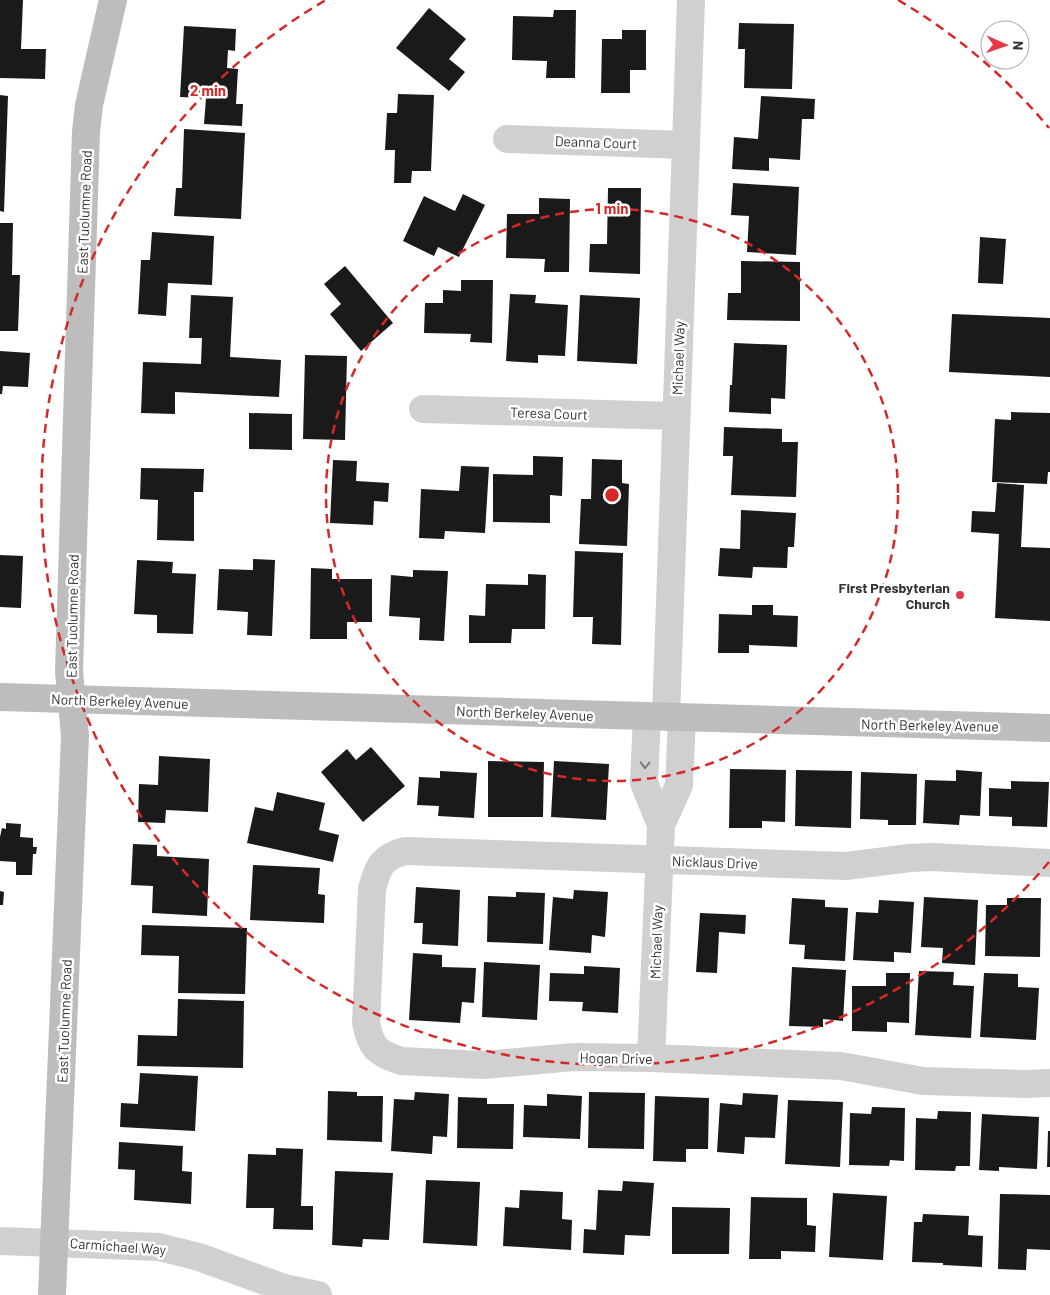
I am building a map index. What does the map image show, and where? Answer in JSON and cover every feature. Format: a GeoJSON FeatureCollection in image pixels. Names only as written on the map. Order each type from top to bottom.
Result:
{"type":"FeatureCollection","features":[{"type":"Feature","properties":{"kind":"street","name":"East Tuolumne Road"},"geometry":{"type":"LineString","coordinates":[[52,1295],[75,736],[69,661],[86,132],[89,105],[113,0]]}},
{"type":"Feature","properties":{"kind":"street","name":"Michael Way"},"geometry":{"type":"LineString","coordinates":[[651,1058],[661,825],[679,785],[665,717],[691,0]]}},
{"type":"Feature","properties":{"kind":"street","name":"Deanna Court"},"geometry":{"type":"LineString","coordinates":[[507,139],[686,145]]}},
{"type":"Feature","properties":{"kind":"street","name":"Teresa Court"},"geometry":{"type":"LineString","coordinates":[[423,409],[675,416]]}},
{"type":"Feature","properties":{"kind":"street","name":"North Berkeley Avenue"},"geometry":{"type":"LineString","coordinates":[[0,697],[1050,728]]}},
{"type":"Feature","properties":{"kind":"street","name":"Nicklaus Drive"},"geometry":{"type":"LineString","coordinates":[[383,861],[393,854],[405,851],[846,866],[932,857],[1050,863]]}},
{"type":"Feature","properties":{"kind":"street","name":"Hogan Drive"},"geometry":{"type":"LineString","coordinates":[[383,861],[376,874],[372,889],[366,1023],[369,1038],[376,1049],[401,1061],[484,1065],[574,1057],[651,1058],[841,1066],[923,1081],[1050,1083]]}},
{"type":"Feature","properties":{"kind":"street","name":"Carmichael Way"},"geometry":{"type":"LineString","coordinates":[[0,1241],[145,1246],[170,1249],[199,1257],[284,1288],[318,1295]]}},
{"type":"Feature","properties":{"kind":"building"},"geometry":{"type":"Polygon","coordinates":[[[0,0],[23,0],[21,49],[46,49],[45,79],[0,78],[0,0]]]}},
{"type":"Feature","properties":{"kind":"building"},"geometry":{"type":"Polygon","coordinates":[[[429,8],[466,39],[449,59],[465,72],[449,91],[396,48],[429,8]]]}},
{"type":"Feature","properties":{"kind":"building"},"geometry":{"type":"Polygon","coordinates":[[[554,10],[576,10],[575,78],[546,78],[547,61],[512,60],[513,16],[553,17],[554,10]]]}},
{"type":"Feature","properties":{"kind":"building"},"geometry":{"type":"Polygon","coordinates":[[[739,23],[794,24],[792,89],[744,88],[745,49],[738,49],[739,23]]]}},
{"type":"Feature","properties":{"kind":"building"},"geometry":{"type":"Polygon","coordinates":[[[184,26],[236,29],[235,51],[228,50],[227,68],[238,69],[236,104],[243,104],[242,126],[204,124],[206,98],[180,97],[184,26]]]}},
{"type":"Feature","properties":{"kind":"building"},"geometry":{"type":"Polygon","coordinates":[[[622,30],[646,30],[646,70],[630,70],[630,93],[601,93],[602,39],[622,39],[622,30]]]}},
{"type":"Feature","properties":{"kind":"building"},"geometry":{"type":"Polygon","coordinates":[[[398,94],[434,95],[431,171],[412,171],[411,183],[394,183],[395,150],[385,150],[387,113],[397,113],[398,94]]]}},
{"type":"Feature","properties":{"kind":"building"},"geometry":{"type":"Polygon","coordinates":[[[0,95],[8,96],[4,212],[0,211],[0,95]]]}},
{"type":"Feature","properties":{"kind":"building"},"geometry":{"type":"Polygon","coordinates":[[[761,96],[815,99],[814,119],[802,119],[800,160],[769,158],[769,171],[732,169],[734,137],[758,139],[761,96]]]}},
{"type":"Feature","properties":{"kind":"building"},"geometry":{"type":"Polygon","coordinates":[[[184,129],[245,133],[241,219],[174,216],[176,188],[182,188],[184,129]]]}},
{"type":"Feature","properties":{"kind":"building"},"geometry":{"type":"Polygon","coordinates":[[[733,183],[799,187],[796,255],[747,252],[749,216],[731,215],[733,183]]]}},
{"type":"Feature","properties":{"kind":"building"},"geometry":{"type":"Polygon","coordinates":[[[608,188],[641,188],[640,274],[589,272],[590,244],[607,244],[608,188]]]}},
{"type":"Feature","properties":{"kind":"building"},"geometry":{"type":"Polygon","coordinates":[[[463,194],[485,205],[459,257],[438,247],[434,256],[403,241],[424,196],[455,211],[463,194]]]}},
{"type":"Feature","properties":{"kind":"building"},"geometry":{"type":"Polygon","coordinates":[[[539,198],[570,199],[569,272],[544,272],[545,259],[506,258],[507,214],[539,214],[539,198]]]}},
{"type":"Feature","properties":{"kind":"building"},"geometry":{"type":"Polygon","coordinates":[[[0,223],[13,223],[12,275],[20,275],[18,331],[0,331],[0,223]]]}},
{"type":"Feature","properties":{"kind":"building"},"geometry":{"type":"Polygon","coordinates":[[[152,232],[214,236],[212,285],[168,283],[166,316],[138,314],[141,260],[150,260],[152,232]]]}},
{"type":"Feature","properties":{"kind":"building"},"geometry":{"type":"Polygon","coordinates":[[[980,237],[1006,239],[1003,284],[978,283],[980,237]]]}},
{"type":"Feature","properties":{"kind":"building"},"geometry":{"type":"Polygon","coordinates":[[[741,261],[800,262],[800,321],[727,320],[728,293],[741,293],[741,261]]]}},
{"type":"Feature","properties":{"kind":"building"},"geometry":{"type":"Polygon","coordinates":[[[345,266],[393,323],[361,351],[330,314],[341,304],[324,284],[345,266]]]}},
{"type":"Feature","properties":{"kind":"building"},"geometry":{"type":"Polygon","coordinates":[[[461,280],[493,280],[492,343],[470,342],[471,334],[424,333],[425,303],[443,303],[443,290],[461,291],[461,280]]]}},
{"type":"Feature","properties":{"kind":"building"},"geometry":{"type":"Polygon","coordinates":[[[510,294],[536,295],[535,303],[568,305],[565,356],[538,355],[538,363],[506,361],[510,294]]]}},
{"type":"Feature","properties":{"kind":"building"},"geometry":{"type":"Polygon","coordinates":[[[191,295],[233,297],[230,357],[281,360],[279,397],[175,392],[175,414],[141,413],[143,362],[201,364],[202,338],[189,338],[191,295]]]}},
{"type":"Feature","properties":{"kind":"building"},"geometry":{"type":"Polygon","coordinates":[[[580,295],[640,298],[637,364],[577,361],[580,295]]]}},
{"type":"Feature","properties":{"kind":"building"},"geometry":{"type":"Polygon","coordinates":[[[952,314],[1050,318],[1050,377],[949,372],[952,314]]]}},
{"type":"Feature","properties":{"kind":"building"},"geometry":{"type":"Polygon","coordinates":[[[734,343],[787,345],[785,399],[771,398],[771,414],[729,412],[734,343]]]}},
{"type":"Feature","properties":{"kind":"building"},"geometry":{"type":"Polygon","coordinates":[[[0,351],[30,353],[28,387],[3,386],[2,394],[0,394],[0,351]]]}},
{"type":"Feature","properties":{"kind":"building"},"geometry":{"type":"Polygon","coordinates":[[[305,355],[347,356],[345,440],[303,439],[305,355]]]}},
{"type":"Feature","properties":{"kind":"building"},"geometry":{"type":"Polygon","coordinates":[[[1011,412],[1050,413],[1050,472],[1048,472],[1047,484],[992,482],[995,419],[1011,420],[1011,412]]]}},
{"type":"Feature","properties":{"kind":"building"},"geometry":{"type":"Polygon","coordinates":[[[249,413],[292,414],[292,450],[249,449],[249,413]]]}},
{"type":"Feature","properties":{"kind":"building"},"geometry":{"type":"Polygon","coordinates":[[[724,427],[782,429],[782,442],[798,442],[796,497],[731,495],[733,456],[723,456],[724,427]]]}},
{"type":"Feature","properties":{"kind":"building"},"geometry":{"type":"Polygon","coordinates":[[[533,456],[563,457],[562,496],[550,495],[550,523],[493,522],[493,474],[533,475],[533,456]]]}},
{"type":"Feature","properties":{"kind":"building"},"geometry":{"type":"Polygon","coordinates":[[[592,459],[622,460],[622,483],[629,484],[627,546],[579,544],[581,499],[591,499],[592,459]]]}},
{"type":"Feature","properties":{"kind":"building"},"geometry":{"type":"Polygon","coordinates":[[[333,460],[357,461],[356,481],[389,483],[388,502],[374,501],[373,525],[330,523],[333,460]]]}},
{"type":"Feature","properties":{"kind":"building"},"geometry":{"type":"Polygon","coordinates":[[[461,466],[489,467],[485,533],[445,531],[444,539],[419,538],[421,489],[459,491],[461,466]]]}},
{"type":"Feature","properties":{"kind":"building"},"geometry":{"type":"Polygon","coordinates":[[[141,468],[204,469],[203,492],[194,492],[194,541],[157,540],[158,500],[140,499],[141,468]]]}},
{"type":"Feature","properties":{"kind":"building"},"geometry":{"type":"Polygon","coordinates":[[[997,483],[1024,485],[1021,547],[1050,548],[1050,621],[995,618],[999,534],[971,532],[972,511],[995,512],[997,483]]]}},
{"type":"Feature","properties":{"kind":"building"},"geometry":{"type":"Polygon","coordinates":[[[741,510],[796,513],[794,547],[788,547],[787,568],[753,567],[752,578],[718,576],[720,548],[740,549],[741,510]]]}},
{"type":"Feature","properties":{"kind":"building"},"geometry":{"type":"Polygon","coordinates":[[[575,551],[623,553],[621,645],[592,644],[593,617],[573,617],[575,551]]]}},
{"type":"Feature","properties":{"kind":"building"},"geometry":{"type":"Polygon","coordinates":[[[0,555],[23,556],[21,608],[0,607],[0,555]]]}},
{"type":"Feature","properties":{"kind":"building"},"geometry":{"type":"Polygon","coordinates":[[[253,559],[275,560],[272,636],[247,635],[248,612],[217,610],[219,569],[253,570],[253,559]]]}},
{"type":"Feature","properties":{"kind":"building"},"geometry":{"type":"Polygon","coordinates":[[[137,560],[173,562],[172,573],[196,574],[193,634],[157,633],[157,615],[134,614],[137,560]]]}},
{"type":"Feature","properties":{"kind":"building"},"geometry":{"type":"Polygon","coordinates":[[[311,568],[332,569],[332,579],[372,579],[372,622],[347,622],[347,639],[310,639],[311,568]]]}},
{"type":"Feature","properties":{"kind":"building"},"geometry":{"type":"Polygon","coordinates":[[[413,570],[448,571],[444,641],[419,640],[420,618],[389,616],[391,575],[413,577],[413,570]]]}},
{"type":"Feature","properties":{"kind":"building"},"geometry":{"type":"Polygon","coordinates":[[[528,574],[546,575],[545,629],[512,629],[511,643],[469,643],[469,615],[485,616],[486,584],[528,585],[528,574]]]}},
{"type":"Feature","properties":{"kind":"building"},"geometry":{"type":"Polygon","coordinates":[[[752,605],[773,605],[773,615],[798,616],[797,647],[749,645],[749,653],[718,653],[719,614],[752,615],[752,605]]]}},
{"type":"Feature","properties":{"kind":"building"},"geometry":{"type":"Polygon","coordinates":[[[371,747],[405,786],[363,822],[321,772],[347,749],[356,760],[371,747]]]}},
{"type":"Feature","properties":{"kind":"building"},"geometry":{"type":"Polygon","coordinates":[[[159,756],[210,759],[208,812],[166,810],[165,823],[138,822],[139,784],[158,785],[159,756]]]}},
{"type":"Feature","properties":{"kind":"building"},"geometry":{"type":"Polygon","coordinates":[[[488,761],[544,762],[543,817],[488,817],[488,761]]]}},
{"type":"Feature","properties":{"kind":"building"},"geometry":{"type":"Polygon","coordinates":[[[554,761],[609,764],[606,820],[551,817],[554,761]]]}},
{"type":"Feature","properties":{"kind":"building"},"geometry":{"type":"Polygon","coordinates":[[[730,769],[786,770],[785,822],[762,821],[762,828],[729,828],[730,769]]]}},
{"type":"Feature","properties":{"kind":"building"},"geometry":{"type":"Polygon","coordinates":[[[796,770],[852,771],[851,828],[795,826],[796,770]]]}},
{"type":"Feature","properties":{"kind":"building"},"geometry":{"type":"Polygon","coordinates":[[[956,770],[982,772],[980,816],[960,815],[959,825],[923,823],[925,780],[956,781],[956,770]]]}},
{"type":"Feature","properties":{"kind":"building"},"geometry":{"type":"Polygon","coordinates":[[[440,771],[477,773],[474,818],[438,816],[439,806],[417,805],[419,777],[440,778],[440,771]]]}},
{"type":"Feature","properties":{"kind":"building"},"geometry":{"type":"Polygon","coordinates":[[[861,772],[917,774],[916,825],[888,825],[888,820],[860,819],[861,772]]]}},
{"type":"Feature","properties":{"kind":"building"},"geometry":{"type":"Polygon","coordinates":[[[1011,781],[1049,782],[1047,827],[1012,826],[1012,817],[989,816],[989,788],[1011,789],[1011,781]]]}},
{"type":"Feature","properties":{"kind":"building"},"geometry":{"type":"Polygon","coordinates":[[[277,792],[325,803],[319,830],[339,835],[333,862],[247,843],[255,807],[273,811],[277,792]]]}},
{"type":"Feature","properties":{"kind":"building"},"geometry":{"type":"Polygon","coordinates":[[[6,823],[21,824],[20,837],[33,838],[33,847],[37,847],[36,854],[33,854],[32,875],[16,875],[16,862],[0,861],[0,837],[2,828],[6,829],[6,823]]]}},
{"type":"Feature","properties":{"kind":"building"},"geometry":{"type":"Polygon","coordinates":[[[133,844],[157,845],[157,856],[209,859],[207,916],[152,913],[153,886],[131,885],[133,844]]]}},
{"type":"Feature","properties":{"kind":"building"},"geometry":{"type":"Polygon","coordinates":[[[253,865],[320,868],[318,894],[325,895],[324,923],[250,920],[253,865]]]}},
{"type":"Feature","properties":{"kind":"building"},"geometry":{"type":"Polygon","coordinates":[[[416,887],[460,890],[458,946],[422,944],[423,923],[414,923],[416,887]]]}},
{"type":"Feature","properties":{"kind":"building"},"geometry":{"type":"Polygon","coordinates":[[[574,890],[608,892],[605,937],[592,935],[591,953],[549,950],[553,897],[573,899],[574,890]]]}},
{"type":"Feature","properties":{"kind":"building"},"geometry":{"type":"Polygon","coordinates":[[[0,891],[4,892],[3,905],[0,905],[0,891]]]}},
{"type":"Feature","properties":{"kind":"building"},"geometry":{"type":"Polygon","coordinates":[[[516,892],[545,893],[543,944],[487,942],[488,896],[516,897],[516,892]]]}},
{"type":"Feature","properties":{"kind":"building"},"geometry":{"type":"Polygon","coordinates":[[[924,897],[978,900],[975,965],[942,963],[943,948],[921,947],[924,897]]]}},
{"type":"Feature","properties":{"kind":"building"},"geometry":{"type":"Polygon","coordinates":[[[792,898],[825,900],[825,907],[848,908],[845,961],[804,959],[805,945],[789,944],[792,898]]]}},
{"type":"Feature","properties":{"kind":"building"},"geometry":{"type":"Polygon","coordinates":[[[1007,898],[1041,898],[1040,957],[985,956],[986,905],[1007,905],[1007,898]]]}},
{"type":"Feature","properties":{"kind":"building"},"geometry":{"type":"Polygon","coordinates":[[[879,900],[914,902],[911,953],[894,952],[894,962],[853,960],[856,912],[878,913],[879,900]]]}},
{"type":"Feature","properties":{"kind":"building"},"geometry":{"type":"Polygon","coordinates":[[[700,913],[746,915],[745,934],[719,932],[717,973],[696,972],[700,913]]]}},
{"type":"Feature","properties":{"kind":"building"},"geometry":{"type":"Polygon","coordinates":[[[142,925],[247,928],[245,994],[178,993],[179,956],[141,955],[142,925]]]}},
{"type":"Feature","properties":{"kind":"building"},"geometry":{"type":"Polygon","coordinates":[[[413,953],[442,955],[442,967],[476,968],[474,1003],[462,1002],[460,1023],[409,1020],[413,953]]]}},
{"type":"Feature","properties":{"kind":"building"},"geometry":{"type":"Polygon","coordinates":[[[484,962],[540,965],[537,1020],[482,1017],[484,962]]]}},
{"type":"Feature","properties":{"kind":"building"},"geometry":{"type":"Polygon","coordinates":[[[584,966],[620,968],[618,1013],[582,1011],[583,1002],[549,1001],[550,973],[584,974],[584,966]]]}},
{"type":"Feature","properties":{"kind":"building"},"geometry":{"type":"Polygon","coordinates":[[[792,967],[846,970],[843,1021],[823,1019],[823,1027],[789,1026],[792,967]]]}},
{"type":"Feature","properties":{"kind":"building"},"geometry":{"type":"Polygon","coordinates":[[[919,971],[954,972],[953,985],[974,986],[971,1038],[915,1035],[919,971]]]}},
{"type":"Feature","properties":{"kind":"building"},"geometry":{"type":"Polygon","coordinates":[[[886,973],[910,973],[909,1023],[887,1022],[887,1032],[852,1031],[852,986],[886,986],[886,973]]]}},
{"type":"Feature","properties":{"kind":"building"},"geometry":{"type":"Polygon","coordinates":[[[984,973],[1018,974],[1018,987],[1039,988],[1036,1040],[980,1037],[984,973]]]}},
{"type":"Feature","properties":{"kind":"building"},"geometry":{"type":"Polygon","coordinates":[[[178,999],[244,1001],[243,1068],[137,1066],[138,1035],[177,1036],[178,999]]]}},
{"type":"Feature","properties":{"kind":"building"},"geometry":{"type":"Polygon","coordinates":[[[140,1073],[198,1076],[195,1131],[120,1127],[121,1103],[138,1104],[140,1073]]]}},
{"type":"Feature","properties":{"kind":"building"},"geometry":{"type":"Polygon","coordinates":[[[328,1091],[357,1092],[357,1096],[383,1096],[382,1142],[327,1140],[328,1091]]]}},
{"type":"Feature","properties":{"kind":"building"},"geometry":{"type":"Polygon","coordinates":[[[415,1092],[449,1094],[447,1137],[433,1136],[432,1154],[391,1151],[394,1099],[414,1100],[415,1092]]]}},
{"type":"Feature","properties":{"kind":"building"},"geometry":{"type":"Polygon","coordinates":[[[589,1092],[645,1093],[644,1149],[588,1148],[589,1092]]]}},
{"type":"Feature","properties":{"kind":"building"},"geometry":{"type":"Polygon","coordinates":[[[743,1093],[778,1095],[775,1138],[745,1137],[744,1154],[717,1152],[720,1103],[742,1105],[743,1093]]]}},
{"type":"Feature","properties":{"kind":"building"},"geometry":{"type":"Polygon","coordinates":[[[547,1094],[582,1096],[580,1139],[523,1137],[524,1105],[547,1106],[547,1094]]]}},
{"type":"Feature","properties":{"kind":"building"},"geometry":{"type":"Polygon","coordinates":[[[655,1096],[709,1098],[708,1149],[686,1149],[686,1162],[653,1161],[655,1096]]]}},
{"type":"Feature","properties":{"kind":"building"},"geometry":{"type":"Polygon","coordinates":[[[458,1097],[487,1098],[487,1104],[514,1104],[513,1149],[457,1148],[458,1097]]]}},
{"type":"Feature","properties":{"kind":"building"},"geometry":{"type":"Polygon","coordinates":[[[788,1100],[843,1102],[840,1167],[785,1164],[788,1100]]]}},
{"type":"Feature","properties":{"kind":"building"},"geometry":{"type":"Polygon","coordinates":[[[872,1107],[905,1108],[904,1161],[890,1160],[889,1166],[849,1165],[850,1113],[871,1114],[872,1107]]]}},
{"type":"Feature","properties":{"kind":"building"},"geometry":{"type":"Polygon","coordinates":[[[938,1111],[971,1112],[970,1166],[956,1166],[955,1171],[915,1170],[916,1118],[937,1119],[938,1111]]]}},
{"type":"Feature","properties":{"kind":"building"},"geometry":{"type":"Polygon","coordinates":[[[982,1114],[1039,1117],[1037,1169],[999,1167],[999,1171],[979,1170],[982,1114]]]}},
{"type":"Feature","properties":{"kind":"building"},"geometry":{"type":"Polygon","coordinates":[[[1048,1131],[1050,1131],[1050,1167],[1047,1167],[1048,1131]]]}},
{"type":"Feature","properties":{"kind":"building"},"geometry":{"type":"Polygon","coordinates":[[[119,1142],[183,1146],[182,1171],[192,1172],[191,1204],[134,1200],[135,1170],[118,1169],[119,1142]]]}},
{"type":"Feature","properties":{"kind":"building"},"geometry":{"type":"Polygon","coordinates":[[[276,1148],[303,1149],[301,1206],[313,1206],[313,1230],[273,1229],[274,1208],[246,1208],[248,1154],[276,1155],[276,1148]]]}},
{"type":"Feature","properties":{"kind":"building"},"geometry":{"type":"Polygon","coordinates":[[[335,1171],[393,1173],[389,1240],[363,1239],[362,1247],[332,1245],[335,1171]]]}},
{"type":"Feature","properties":{"kind":"building"},"geometry":{"type":"Polygon","coordinates":[[[426,1180],[480,1182],[477,1246],[423,1243],[426,1180]]]}},
{"type":"Feature","properties":{"kind":"building"},"geometry":{"type":"Polygon","coordinates":[[[623,1181],[654,1183],[650,1236],[625,1235],[624,1255],[583,1253],[584,1229],[596,1230],[598,1190],[622,1191],[623,1181]]]}},
{"type":"Feature","properties":{"kind":"building"},"geometry":{"type":"Polygon","coordinates":[[[520,1190],[563,1192],[562,1219],[572,1220],[571,1250],[503,1246],[505,1207],[519,1208],[520,1190]]]}},
{"type":"Feature","properties":{"kind":"building"},"geometry":{"type":"Polygon","coordinates":[[[833,1193],[887,1196],[883,1260],[829,1257],[833,1193]]]}},
{"type":"Feature","properties":{"kind":"building"},"geometry":{"type":"Polygon","coordinates":[[[1000,1194],[1050,1195],[1050,1250],[1027,1249],[1026,1270],[998,1269],[1000,1194]]]}},
{"type":"Feature","properties":{"kind":"building"},"geometry":{"type":"Polygon","coordinates":[[[751,1197],[807,1198],[807,1225],[816,1226],[815,1252],[781,1251],[781,1259],[749,1259],[751,1197]]]}},
{"type":"Feature","properties":{"kind":"building"},"geometry":{"type":"Polygon","coordinates":[[[672,1207],[730,1208],[729,1254],[672,1254],[672,1207]]]}},
{"type":"Feature","properties":{"kind":"building"},"geometry":{"type":"Polygon","coordinates":[[[923,1214],[969,1216],[968,1235],[983,1236],[982,1267],[912,1262],[914,1222],[922,1222],[923,1214]]]}},
{"type":"Feature","properties":{"kind":"place","name":"First Presbyterian Church"},"geometry":{"type":"Point","coordinates":[960,595]}}]}
